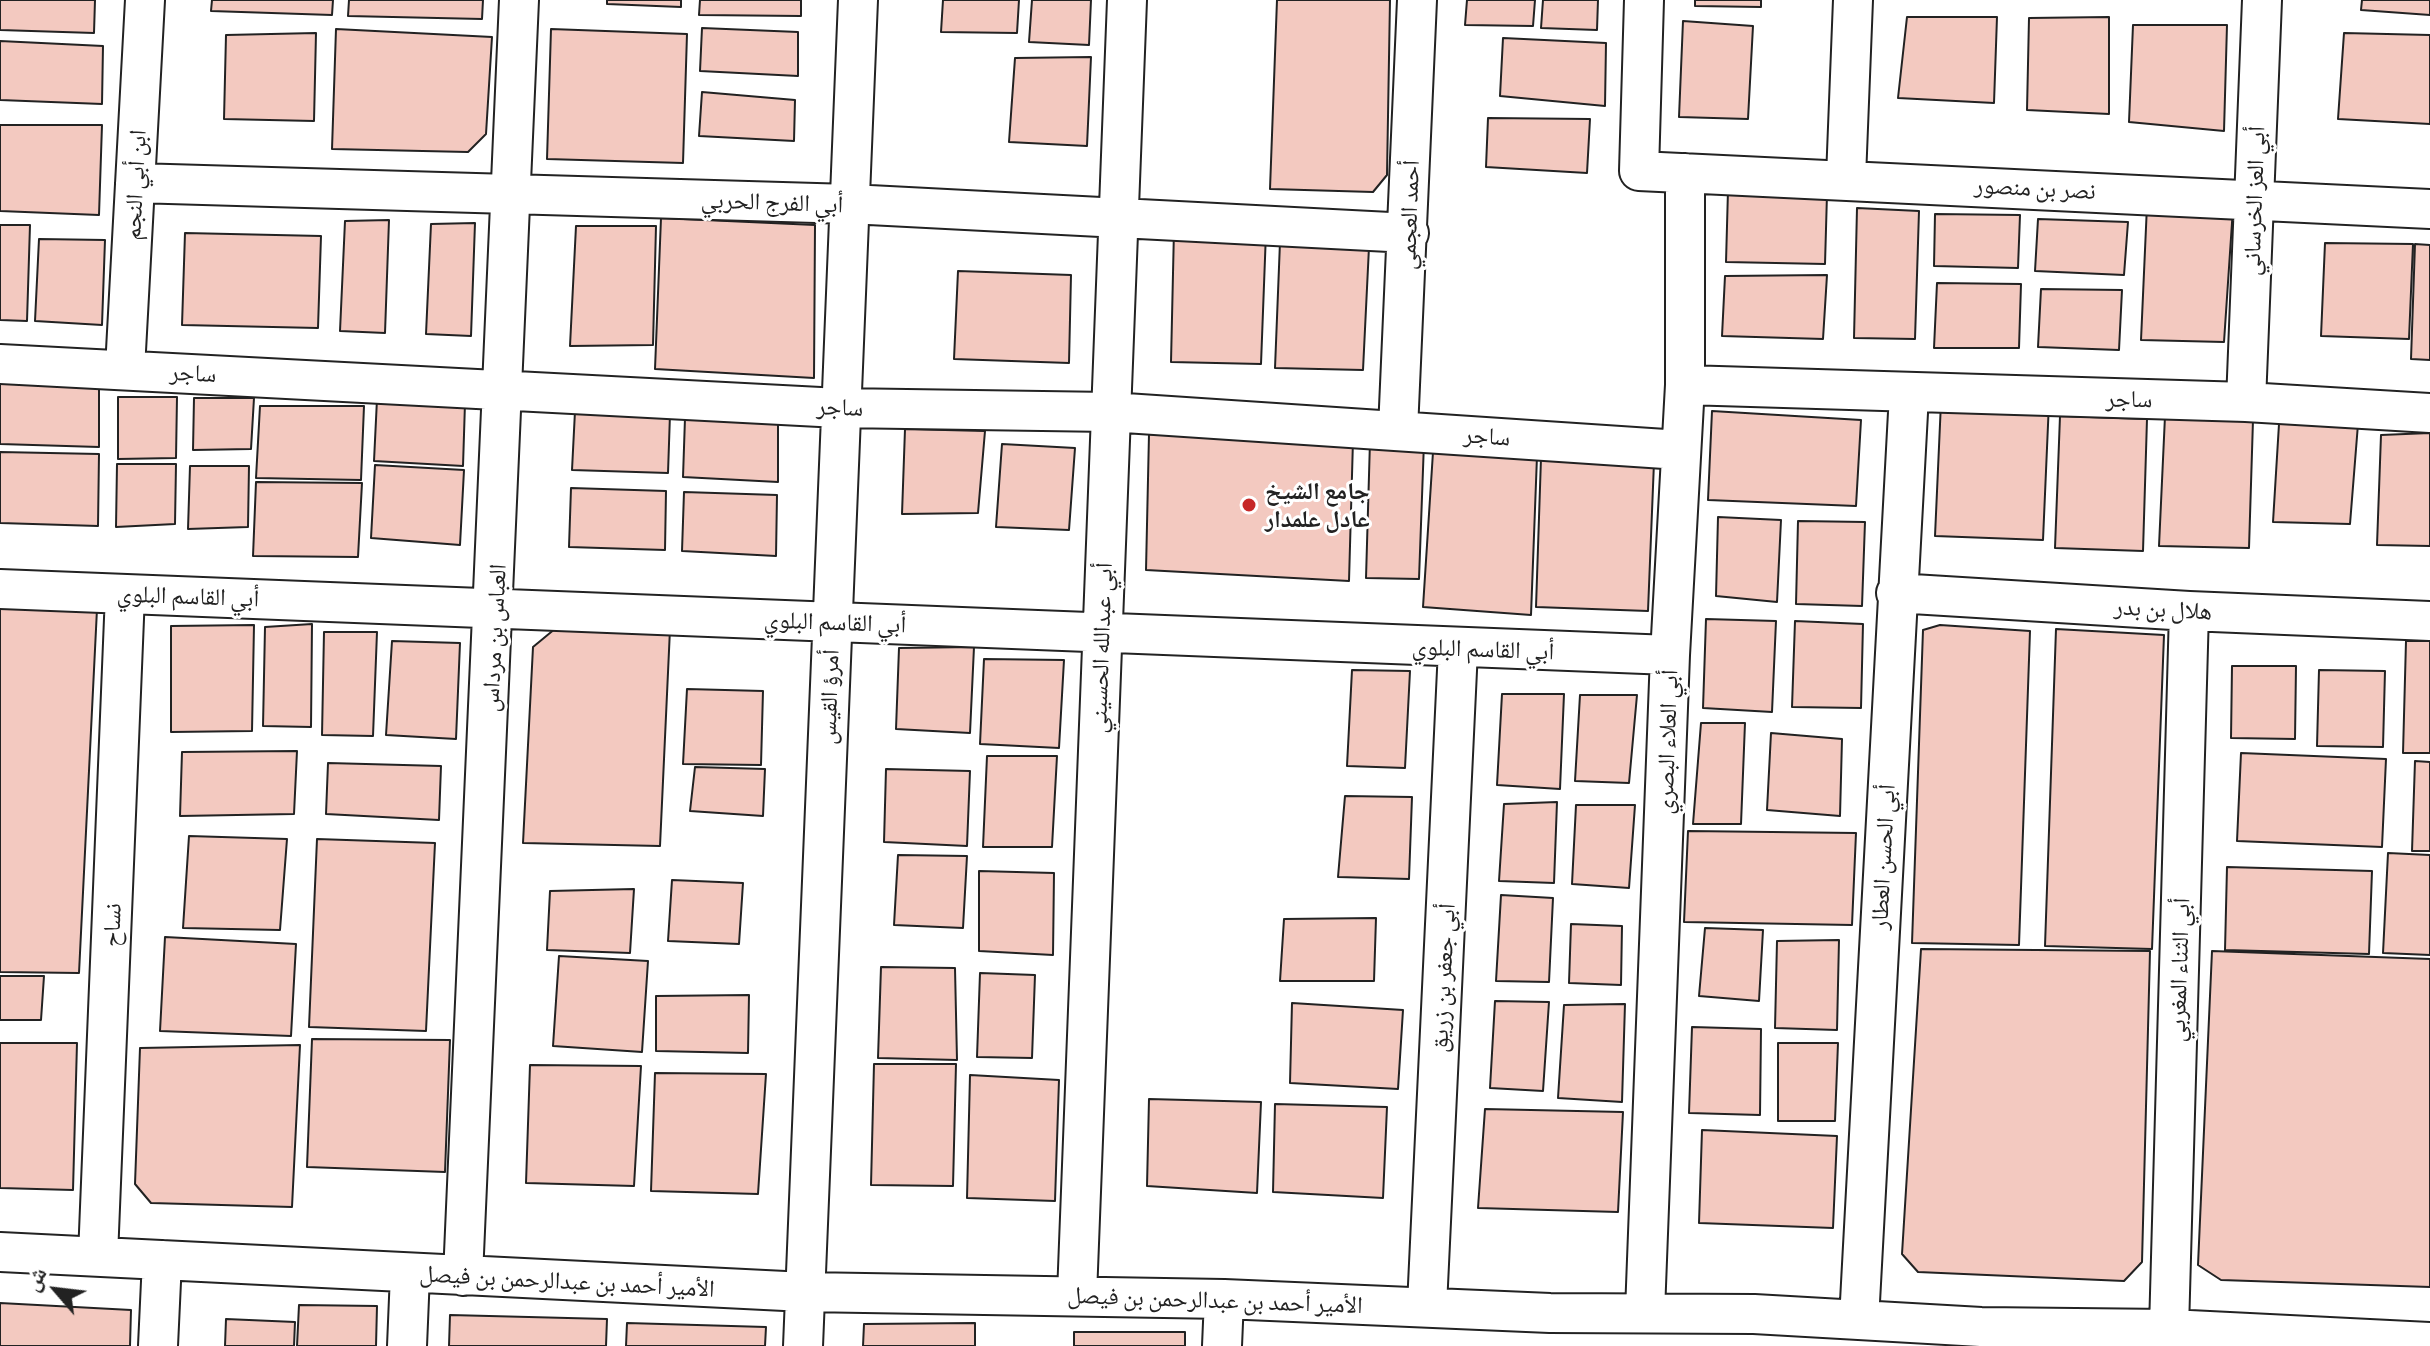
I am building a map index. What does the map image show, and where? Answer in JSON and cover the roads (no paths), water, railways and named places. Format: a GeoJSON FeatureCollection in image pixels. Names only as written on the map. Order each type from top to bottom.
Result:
{"type":"FeatureCollection","features":[{"type":"Feature","properties":{"kind":"street","name":"ابن أبي النجم"},"geometry":{"type":"LineString","coordinates":[[125,369],[145,0]]}},
{"type":"Feature","properties":{"kind":"street","name":"العباس بن مرداس"},"geometry":{"type":"LineString","coordinates":[[463,1276],[495,607],[519,0]]}},
{"type":"Feature","properties":{"kind":"street","name":"أمرؤ القيس"},"geometry":{"type":"LineString","coordinates":[[803,1346],[858,0]]}},
{"type":"Feature","properties":{"kind":"street","name":"أبي عبدالله الحسيني"},"geometry":{"type":"LineString","coordinates":[[1077,1295],[1127,0]]}},
{"type":"Feature","properties":{"kind":"street","name":"أحمد العجمي"},"geometry":{"type":"LineString","coordinates":[[1398,430],[1417,0]]}},
{"type":"Feature","properties":{"kind":"street","name":"نصر بن منصور"},"geometry":{"type":"LineString","coordinates":[[1644,0],[1639,171],[1846,178],[2430,209]]}},
{"type":"Feature","properties":{"kind":"street"},"geometry":{"type":"LineString","coordinates":[[1846,178],[1853,0]]}},
{"type":"Feature","properties":{"kind":"street","name":"أبي العز الخرساني"},"geometry":{"type":"LineString","coordinates":[[2246,402],[2262,0]]}},
{"type":"Feature","properties":{"kind":"street","name":"أبي العلاء البصري"},"geometry":{"type":"LineString","coordinates":[[1645,1312],[1670,655],[1685,385],[1685,173]]}},
{"type":"Feature","properties":{"kind":"street","name":"أبي الفرج الحربي"},"geometry":{"type":"LineString","coordinates":[[135,183],[850,204],[1409,233]]}},
{"type":"Feature","properties":{"kind":"street","name":"ساجر"},"geometry":{"type":"LineString","coordinates":[[0,364],[839,408],[1110,412],[1680,450]]}},
{"type":"Feature","properties":{"kind":"street","name":"ساجر"},"geometry":{"type":"LineString","coordinates":[[1685,385],[2246,402],[2430,413]]}},
{"type":"Feature","properties":{"kind":"street","name":"أبي الحسن العطار"},"geometry":{"type":"LineString","coordinates":[[1859,1320],[1909,394]]}},
{"type":"Feature","properties":{"kind":"street","name":"أبي القاسم البلوي"},"geometry":{"type":"LineString","coordinates":[[0,589],[1670,655]]}},
{"type":"Feature","properties":{"kind":"street","name":"هلال بن بدر"},"geometry":{"type":"LineString","coordinates":[[1896,593],[2189,611],[2430,621]]}},
{"type":"Feature","properties":{"kind":"street","name":"نساح"},"geometry":{"type":"LineString","coordinates":[[98,1256],[125,594]]}},
{"type":"Feature","properties":{"kind":"street","name":"أبي الثناء المغربي"},"geometry":{"type":"LineString","coordinates":[[2169,1329],[2189,611]]}},
{"type":"Feature","properties":{"kind":"street","name":"أبي جعفر بن زريق"},"geometry":{"type":"LineString","coordinates":[[1427,1306],[1458,649]]}},
{"type":"Feature","properties":{"kind":"street","name":"الأمير أحمد بن عبدالرحمن بن فيصل"},"geometry":{"type":"LineString","coordinates":[[0,1252],[805,1292],[1077,1295],[1427,1306],[1550,1330],[1645,1312],[1754,1330],[1859,1320],[1980,1336],[2169,1329],[2315,1342],[2430,1342]]}},
{"type":"Feature","properties":{"kind":"street"},"geometry":{"type":"LineString","coordinates":[[158,1346],[162,1260]]}},
{"type":"Feature","properties":{"kind":"street"},"geometry":{"type":"LineString","coordinates":[[407,1346],[410,1274]]}},
{"type":"Feature","properties":{"kind":"street"},"geometry":{"type":"LineString","coordinates":[[1222,1346],[1224,1299]]}},
{"type":"Feature","properties":{"kind":"place","name":"جامع الشيخ عادل علمدار"},"geometry":{"type":"Point","coordinates":[1249,505]}}]}
